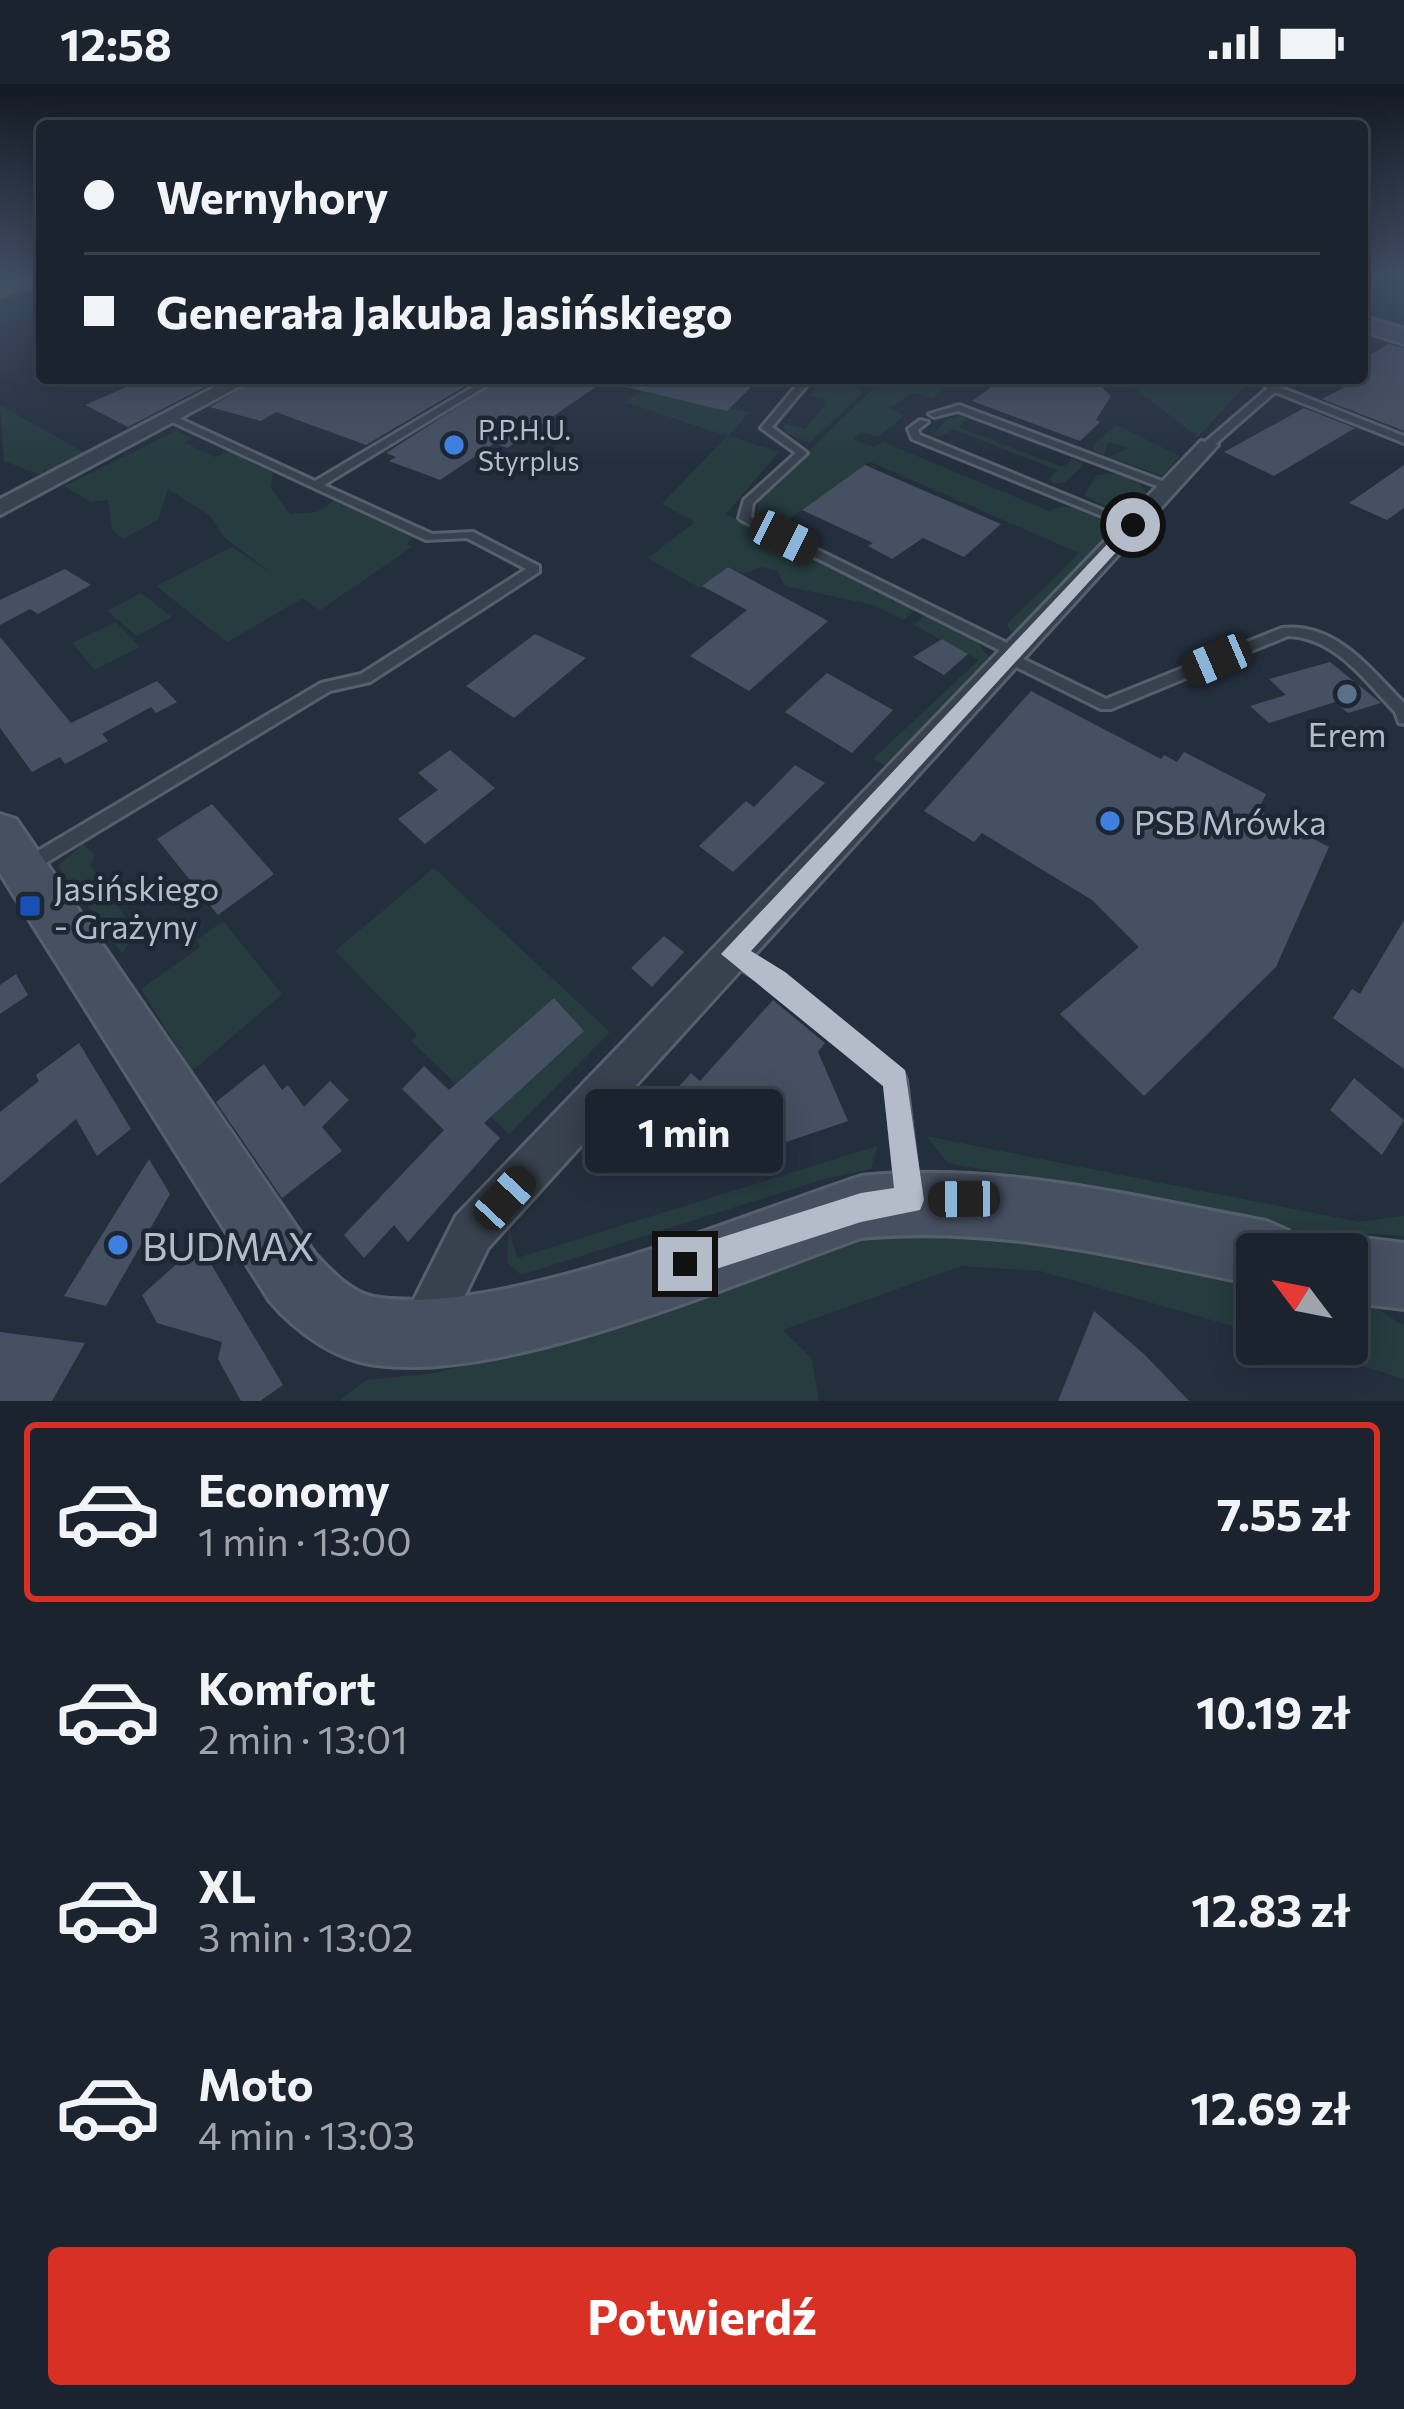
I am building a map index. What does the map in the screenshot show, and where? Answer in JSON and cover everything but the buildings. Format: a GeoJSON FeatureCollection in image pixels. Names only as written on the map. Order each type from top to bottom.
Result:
{"type":"FeatureCollection","features":[{"type":"Feature","properties":{"kind":"street"},"geometry":{"type":"LineString","coordinates":[[0,508],[235,384]]}},
{"type":"Feature","properties":{"kind":"street"},"geometry":{"type":"LineString","coordinates":[[422,1331],[472,1232],[1208,445]]}},
{"type":"Feature","properties":{"kind":"street"},"geometry":{"type":"LineString","coordinates":[[12,850],[301,1287],[329,1313],[368,1329],[422,1331],[508,1321],[861,1207],[909,1200],[964,1199],[1236,1249]]}},
{"type":"Feature","properties":{"kind":"street"},"geometry":{"type":"LineString","coordinates":[[1368,1272],[1404,1276]]}},
{"type":"Feature","properties":{"kind":"lane"},"geometry":{"type":"LineString","coordinates":[[316,485],[484,384]]}},
{"type":"Feature","properties":{"kind":"lane"},"geometry":{"type":"LineString","coordinates":[[803,384],[766,428],[802,453],[748,502],[742,510],[745,518],[1106,706],[1287,631],[1306,629],[1327,638],[1402,710],[1404,718]]}},
{"type":"Feature","properties":{"kind":"lane"},"geometry":{"type":"LineString","coordinates":[[1268,384],[1404,440]]}},
{"type":"Feature","properties":{"kind":"lane"},"geometry":{"type":"LineString","coordinates":[[1208,445],[1274,388]]}},
{"type":"Feature","properties":{"kind":"lane"},"geometry":{"type":"LineString","coordinates":[[934,414],[959,407],[1168,487]]}},
{"type":"Feature","properties":{"kind":"lane"},"geometry":{"type":"LineString","coordinates":[[12,850],[326,687],[365,678],[535,569],[469,534],[430,538],[171,418]]}},
{"type":"Feature","properties":{"kind":"lane"},"geometry":{"type":"LineString","coordinates":[[922,422],[913,429],[916,437],[1133,525]]}},
{"type":"Feature","properties":{"kind":"lane"},"geometry":{"type":"LineString","coordinates":[[733,954],[777,981],[896,1080],[909,1200]]}},
{"type":"Feature","properties":{"kind":"green space"},"geometry":{"type":"Polygon","coordinates":[[[655,384],[648,392],[749,412],[729,436],[779,452],[726,514],[917,608],[904,620],[873,605],[785,586],[777,571],[762,567],[743,574],[728,567],[700,588],[648,558],[695,522],[662,504],[727,436],[625,402],[655,384]]]}},
{"type":"Feature","properties":{"kind":"green space"},"geometry":{"type":"Polygon","coordinates":[[[820,384],[856,384],[863,392],[810,443],[785,432],[783,423],[805,429],[825,405],[825,399],[809,396],[820,384]]]}},
{"type":"Feature","properties":{"kind":"green space"},"geometry":{"type":"Polygon","coordinates":[[[878,384],[948,384],[932,399],[914,392],[889,408],[905,415],[878,437],[861,432],[853,439],[874,447],[883,442],[1049,511],[1085,510],[1113,533],[1021,630],[1010,632],[1007,624],[1079,553],[870,462],[781,525],[820,544],[816,547],[756,516],[759,500],[878,384]]]}},
{"type":"Feature","properties":{"kind":"green space"},"geometry":{"type":"Polygon","coordinates":[[[1129,384],[1246,384],[1198,437],[1129,384]]]}},
{"type":"Feature","properties":{"kind":"green space"},"geometry":{"type":"Polygon","coordinates":[[[0,405],[87,454],[43,476],[4,461],[0,405]]]}},
{"type":"Feature","properties":{"kind":"green space"},"geometry":{"type":"Polygon","coordinates":[[[966,418],[959,427],[1062,467],[1074,459],[1084,465],[1065,482],[1054,484],[1049,479],[1057,470],[953,429],[942,437],[933,434],[947,419],[966,418]]]}},
{"type":"Feature","properties":{"kind":"green space"},"geometry":{"type":"Polygon","coordinates":[[[1117,425],[1180,456],[1162,476],[1109,457],[1128,448],[1108,442],[1104,455],[1094,451],[1093,445],[1117,425]]]}},
{"type":"Feature","properties":{"kind":"green space"},"geometry":{"type":"Polygon","coordinates":[[[176,431],[191,438],[185,443],[215,457],[228,451],[273,473],[271,488],[290,514],[317,512],[334,501],[413,537],[407,544],[412,547],[320,610],[303,598],[227,642],[156,586],[232,547],[271,573],[224,537],[209,515],[168,489],[158,520],[123,539],[112,530],[108,500],[91,502],[64,486],[176,431]]]}},
{"type":"Feature","properties":{"kind":"green space"},"geometry":{"type":"Polygon","coordinates":[[[1097,475],[1135,478],[1147,494],[1129,514],[1115,512],[1084,495],[1097,475]]]}},
{"type":"Feature","properties":{"kind":"green space"},"geometry":{"type":"Polygon","coordinates":[[[141,593],[172,617],[137,636],[107,611],[141,593]]]}},
{"type":"Feature","properties":{"kind":"green space"},"geometry":{"type":"Polygon","coordinates":[[[926,614],[975,640],[989,657],[887,767],[873,759],[979,660],[914,625],[926,614]]]}},
{"type":"Feature","properties":{"kind":"green space"},"geometry":{"type":"Polygon","coordinates":[[[116,622],[140,647],[95,670],[72,643],[116,622]]]}},
{"type":"Feature","properties":{"kind":"green space"},"geometry":{"type":"Polygon","coordinates":[[[83,844],[95,855],[90,865],[128,921],[139,919],[143,924],[122,953],[58,866],[83,844]]]}},
{"type":"Feature","properties":{"kind":"green space"},"geometry":{"type":"Polygon","coordinates":[[[434,868],[610,1032],[509,1134],[411,1041],[417,1035],[335,951],[434,868]]]}},
{"type":"Feature","properties":{"kind":"green space"},"geometry":{"type":"Polygon","coordinates":[[[223,921],[282,994],[192,1071],[141,989],[200,947],[197,940],[223,921]]]}},
{"type":"Feature","properties":{"kind":"green space"},"geometry":{"type":"Polygon","coordinates":[[[926,1136],[1359,1222],[1404,1216],[1404,1236],[1301,1230],[948,1163],[926,1136]]]}},
{"type":"Feature","properties":{"kind":"green space"},"geometry":{"type":"Polygon","coordinates":[[[877,1146],[871,1169],[824,1179],[521,1275],[507,1262],[509,1229],[517,1258],[877,1146]]]}},
{"type":"Feature","properties":{"kind":"green space"},"geometry":{"type":"Polygon","coordinates":[[[958,1225],[1236,1278],[1236,1327],[1040,1271],[961,1266],[783,1330],[812,1359],[819,1401],[339,1401],[366,1380],[435,1373],[493,1357],[870,1235],[958,1225]]]}},
{"type":"Feature","properties":{"kind":"green space"},"geometry":{"type":"Polygon","coordinates":[[[1368,1305],[1404,1326],[1404,1379],[1360,1365],[1368,1365],[1368,1305]]]}},
{"type":"Feature","properties":{"kind":"place","name":"P.P.H.U. Styrplus"},"geometry":{"type":"Point","coordinates":[454,445]}},
{"type":"Feature","properties":{"kind":"place","name":"Erem"},"geometry":{"type":"Point","coordinates":[1347,694]}},
{"type":"Feature","properties":{"kind":"place","name":"PSB Mrówka"},"geometry":{"type":"Point","coordinates":[1110,821]}},
{"type":"Feature","properties":{"kind":"place","name":"Jasińskiego - Grażyny"},"geometry":{"type":"Point","coordinates":[30,906]}},
{"type":"Feature","properties":{"kind":"place","name":"BUDMAX"},"geometry":{"type":"Point","coordinates":[118,1245]}},
{"type":"Feature","properties":{"kind":"route"},"geometry":{"type":"LineString","coordinates":[[685,1264],[861,1207],[909,1200],[896,1080],[777,981],[733,954],[1133,525]]}}]}
